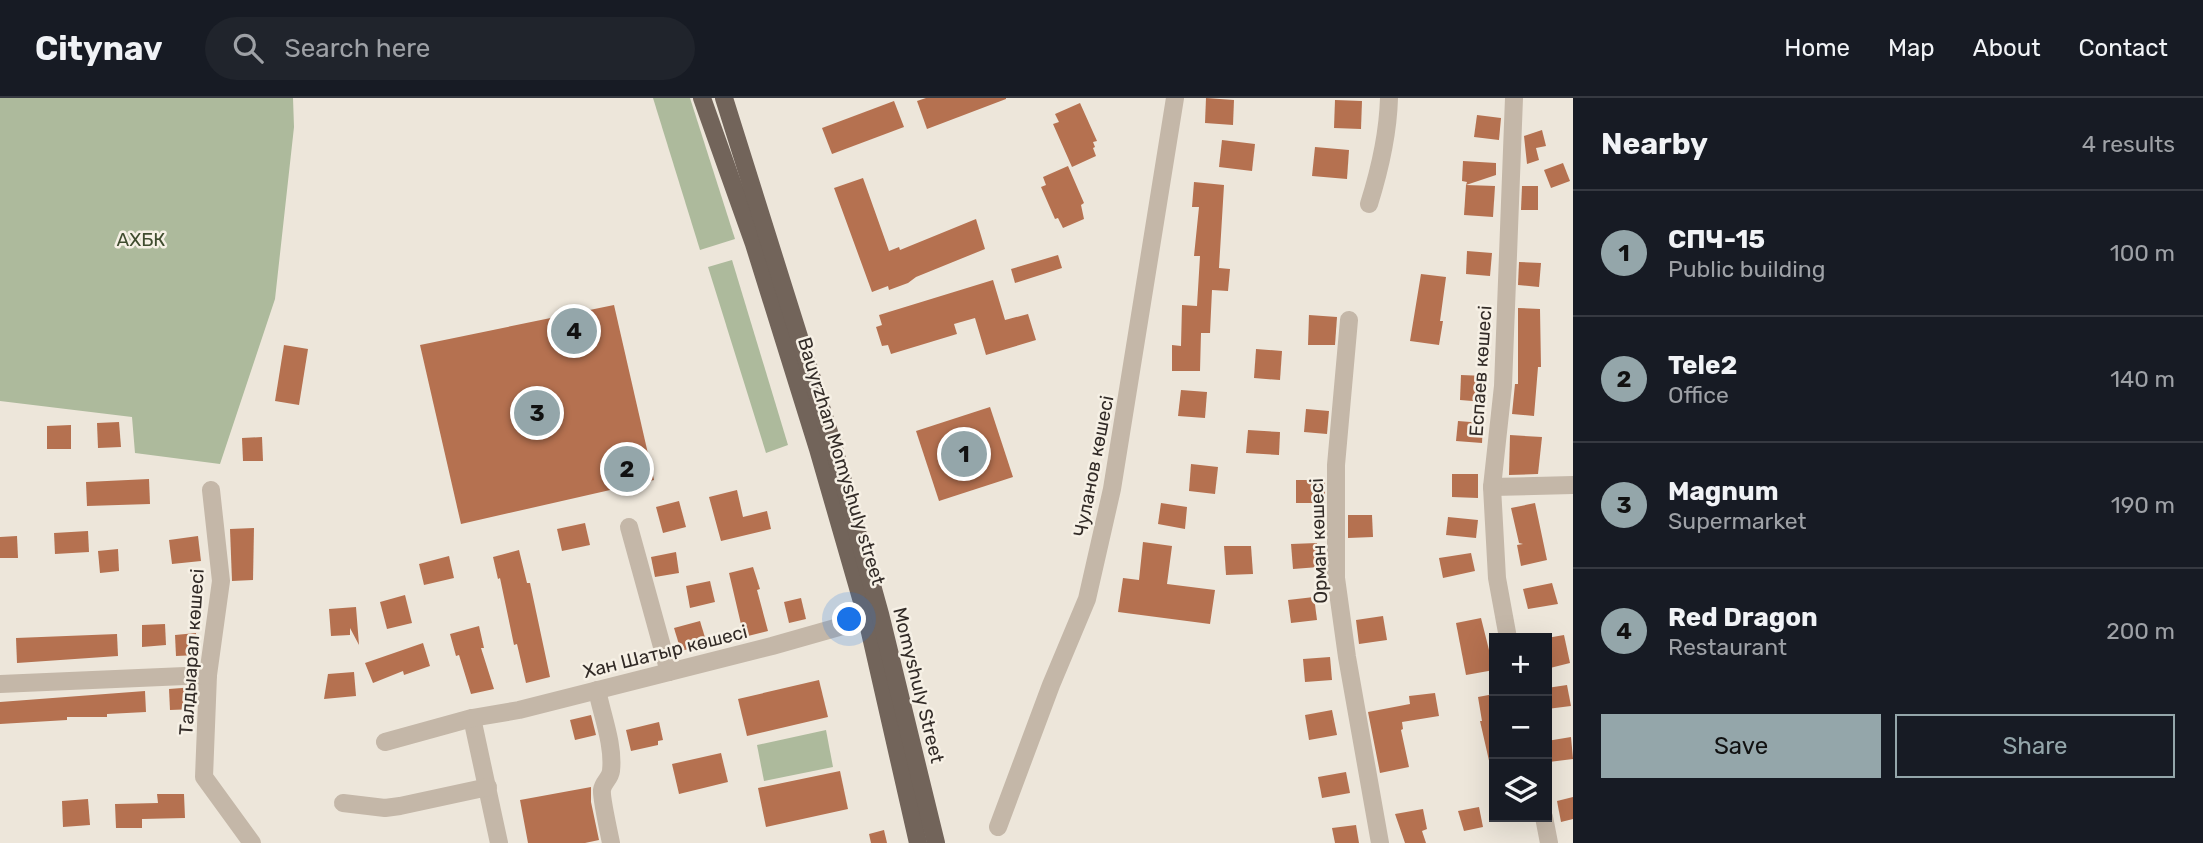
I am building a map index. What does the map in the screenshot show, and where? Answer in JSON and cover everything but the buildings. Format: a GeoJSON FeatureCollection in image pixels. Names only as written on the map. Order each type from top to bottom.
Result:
{"type":"FeatureCollection","features":[{"type":"Feature","properties":{"kind":"main road","name":"Bauyrzhan Momyshuly street"},"geometry":{"type":"LineString","coordinates":[[702,98],[754,244],[818,449],[867,619],[918,843]]}},
{"type":"Feature","properties":{"kind":"main road","name":"Bauyrzhan Momyshuly street"},"geometry":{"type":"LineString","coordinates":[[724,98],[798,327],[848,498]]}},
{"type":"Feature","properties":{"kind":"main road","name":"Momyshuly Street"},"geometry":{"type":"LineString","coordinates":[[848,498],[880,614],[936,843]]}},
{"type":"Feature","properties":{"kind":"street","name":"Чуланов көшесі"},"geometry":{"type":"LineString","coordinates":[[998,827],[1051,685],[1087,599],[1112,489],[1175,98]]}},
{"type":"Feature","properties":{"kind":"street"},"geometry":{"type":"LineString","coordinates":[[1369,204],[1380,170],[1390,98]]}},
{"type":"Feature","properties":{"kind":"street","name":"Еспаев көшесі"},"geometry":{"type":"LineString","coordinates":[[1507,633],[1497,578],[1492,487],[1503,386],[1513,100]]}},
{"type":"Feature","properties":{"kind":"street","name":"Орман көшесі"},"geometry":{"type":"LineString","coordinates":[[1349,320],[1336,464],[1336,578],[1380,843]]}},
{"type":"Feature","properties":{"kind":"street"},"geometry":{"type":"LineString","coordinates":[[1492,487],[1573,485]]}},
{"type":"Feature","properties":{"kind":"street","name":"Талдыарал көшесі"},"geometry":{"type":"LineString","coordinates":[[211,490],[221,582],[208,676],[204,777],[252,843]]}},
{"type":"Feature","properties":{"kind":"street"},"geometry":{"type":"LineString","coordinates":[[629,527],[669,672]]}},
{"type":"Feature","properties":{"kind":"street","name":"Хан Шатыр көшесі"},"geometry":{"type":"LineString","coordinates":[[384,742],[472,718],[519,710],[669,672],[867,619]]}},
{"type":"Feature","properties":{"kind":"street"},"geometry":{"type":"LineString","coordinates":[[0,684],[208,676]]}},
{"type":"Feature","properties":{"kind":"street"},"geometry":{"type":"LineString","coordinates":[[597,690],[611,771],[601,795],[611,843]]}},
{"type":"Feature","properties":{"kind":"street"},"geometry":{"type":"LineString","coordinates":[[472,718],[499,843]]}},
{"type":"Feature","properties":{"kind":"street"},"geometry":{"type":"LineString","coordinates":[[343,803],[385,808],[488,787]]}},
{"type":"Feature","properties":{"kind":"street"},"geometry":{"type":"LineString","coordinates":[[1545,822],[1549,843]]}},
{"type":"Feature","properties":{"kind":"green space","name":"АХБК"},"geometry":{"type":"Polygon","coordinates":[[[0,98],[293,98],[294,127],[275,299],[220,464],[135,453],[132,417],[0,401],[0,98]]]}},
{"type":"Feature","properties":{"kind":"green space"},"geometry":{"type":"Polygon","coordinates":[[[653,98],[690,98],[735,239],[700,250],[653,98]]]}},
{"type":"Feature","properties":{"kind":"green space"},"geometry":{"type":"Polygon","coordinates":[[[732,260],[788,445],[766,453],[708,267],[732,260]]]}},
{"type":"Feature","properties":{"kind":"green space"},"geometry":{"type":"Polygon","coordinates":[[[826,730],[833,767],[764,781],[757,745],[826,730]]]}},
{"type":"Feature","properties":{"kind":"place","name":"Red Dragon"},"geometry":{"type":"Point","coordinates":[574,331]}},
{"type":"Feature","properties":{"kind":"place","name":"Magnum"},"geometry":{"type":"Point","coordinates":[537,413]}},
{"type":"Feature","properties":{"kind":"place","name":"СПЧ-15"},"geometry":{"type":"Point","coordinates":[964,454]}},
{"type":"Feature","properties":{"kind":"place","name":"Tele2"},"geometry":{"type":"Point","coordinates":[627,469]}}]}
